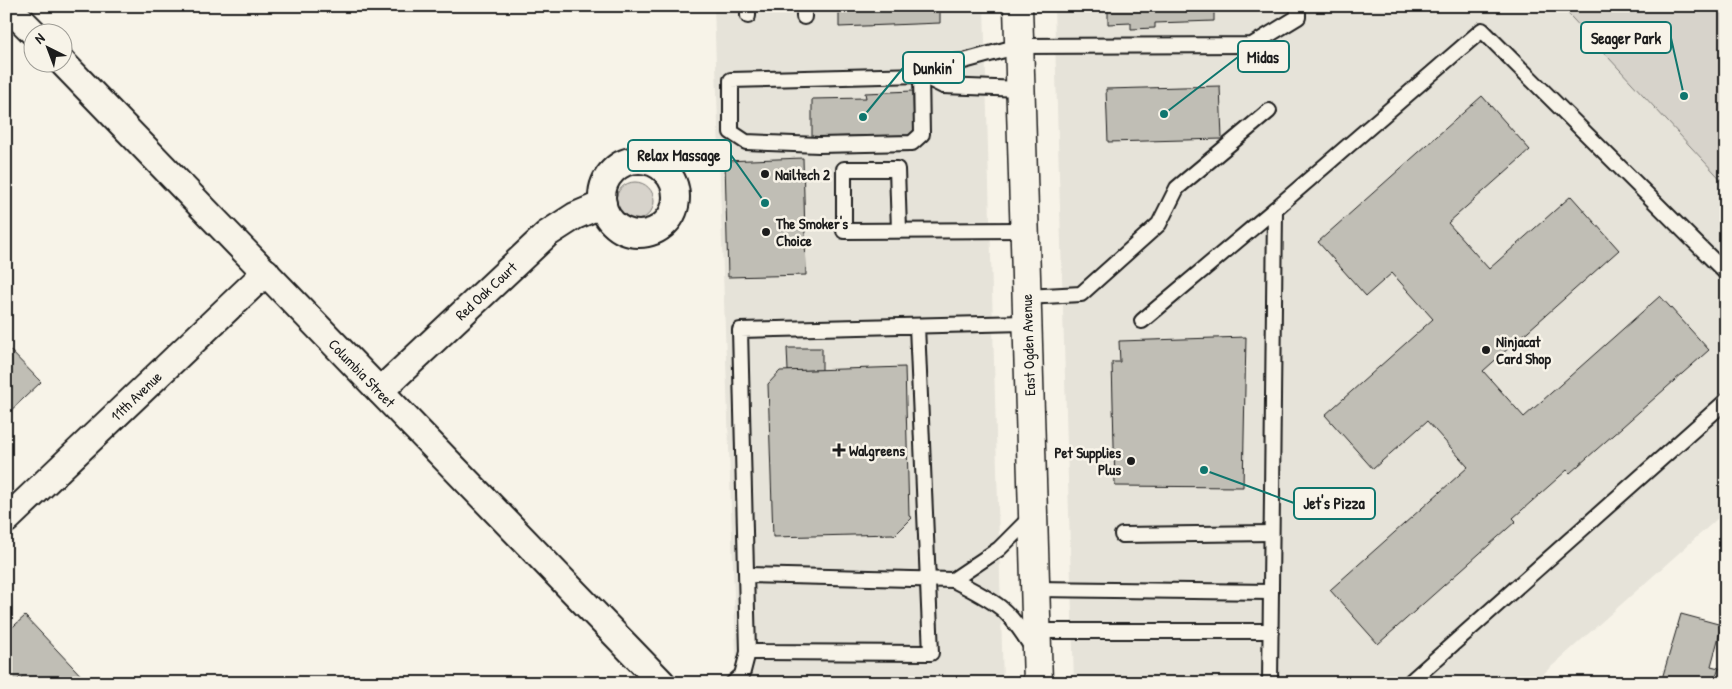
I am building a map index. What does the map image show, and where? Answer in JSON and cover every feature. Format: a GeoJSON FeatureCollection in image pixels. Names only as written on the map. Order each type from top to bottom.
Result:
{"type":"FeatureCollection","features":[{"type":"Feature","properties":{"kind":"main road","name":"East Ogden Avenue"},"geometry":{"type":"LineString","coordinates":[[1018,6],[1038,683]]}},
{"type":"Feature","properties":{"kind":"street"},"geometry":{"type":"LineString","coordinates":[[8,6],[23,22]]}},
{"type":"Feature","properties":{"kind":"street","name":"Columbia Street"},"geometry":{"type":"LineString","coordinates":[[72,72],[662,683]]}},
{"type":"Feature","properties":{"kind":"street","name":"Red Oak Court"},"geometry":{"type":"LineString","coordinates":[[380,391],[547,234],[575,216],[603,204]]}},
{"type":"Feature","properties":{"kind":"street","name":"11th Avenue"},"geometry":{"type":"LineString","coordinates":[[6,520],[266,272]]}},
{"type":"Feature","properties":{"kind":"lane"},"geometry":{"type":"LineString","coordinates":[[921,75],[942,62],[964,61],[1019,46],[1252,45],[1298,17],[1298,6]]}},
{"type":"Feature","properties":{"kind":"lane"},"geometry":{"type":"LineString","coordinates":[[1142,321],[1482,30],[1726,273]]}},
{"type":"Feature","properties":{"kind":"lane"},"geometry":{"type":"LineString","coordinates":[[921,75],[922,134],[912,143],[819,145],[746,142],[731,132],[731,80],[921,75],[943,86],[1021,89]]}},
{"type":"Feature","properties":{"kind":"lane"},"geometry":{"type":"LineString","coordinates":[[733,683],[742,675],[748,652],[740,330],[917,326],[1026,310],[1081,294],[1159,224],[1176,188],[1269,111]]}},
{"type":"Feature","properties":{"kind":"lane"},"geometry":{"type":"LineString","coordinates":[[899,230],[897,169],[844,169],[844,231],[1025,230]]}},
{"type":"Feature","properties":{"kind":"lane"},"geometry":{"type":"LineString","coordinates":[[1270,683],[1275,209]]}},
{"type":"Feature","properties":{"kind":"lane"},"geometry":{"type":"LineString","coordinates":[[748,652],[930,653],[917,326]]}},
{"type":"Feature","properties":{"kind":"lane"},"geometry":{"type":"LineString","coordinates":[[1409,683],[1726,401]]}},
{"type":"Feature","properties":{"kind":"lane"},"geometry":{"type":"LineString","coordinates":[[953,580],[999,549],[1033,515]]}},
{"type":"Feature","properties":{"kind":"lane"},"geometry":{"type":"LineString","coordinates":[[1122,535],[1271,533]]}},
{"type":"Feature","properties":{"kind":"lane"},"geometry":{"type":"LineString","coordinates":[[747,575],[953,580],[1001,608],[1036,642],[1271,631]]}},
{"type":"Feature","properties":{"kind":"lane"},"geometry":{"type":"LineString","coordinates":[[1035,589],[1271,592]]}},
{"type":"Feature","properties":{"kind":"shaded area"},"geometry":{"type":"Polygon","coordinates":[[[714,6],[984,6],[1003,683],[737,683],[714,6]]]}},
{"type":"Feature","properties":{"kind":"shaded area"},"geometry":{"type":"Polygon","coordinates":[[[1054,6],[1561,6],[1726,185],[1726,511],[1533,683],[1074,683],[1054,6]]]}},
{"type":"Feature","properties":{"kind":"shaded area"},"geometry":{"type":"Polygon","coordinates":[[[1561,6],[1726,6],[1726,185],[1561,6]]]}},
{"type":"Feature","properties":{"kind":"shaded area"},"geometry":{"type":"Polygon","coordinates":[[[635,182],[649,187],[654,201],[649,215],[635,220],[621,215],[616,201],[621,187],[635,182]]]}},
{"type":"Feature","properties":{"kind":"building"},"geometry":{"type":"Polygon","coordinates":[[[839,6],[940,6],[940,23],[839,27],[839,6]]]}},
{"type":"Feature","properties":{"kind":"building"},"geometry":{"type":"Polygon","coordinates":[[[1108,6],[1214,6],[1214,21],[1155,23],[1155,28],[1131,29],[1131,23],[1108,24],[1108,6]]]}},
{"type":"Feature","properties":{"kind":"building"},"geometry":{"type":"Polygon","coordinates":[[[1220,86],[1222,139],[1108,142],[1106,89],[1220,86]]]}},
{"type":"Feature","properties":{"kind":"building"},"geometry":{"type":"Polygon","coordinates":[[[913,91],[914,135],[812,137],[812,99],[866,98],[865,93],[913,91]]]}},
{"type":"Feature","properties":{"kind":"building"},"geometry":{"type":"Polygon","coordinates":[[[1482,96],[1530,150],[1448,223],[1489,269],[1571,196],[1619,250],[1483,371],[1524,417],[1660,296],[1709,350],[1570,473],[1567,470],[1513,518],[1516,521],[1378,644],[1330,590],[1468,467],[1427,421],[1373,469],[1325,415],[1433,319],[1392,273],[1366,296],[1318,242],[1482,96]]]}},
{"type":"Feature","properties":{"kind":"building"},"geometry":{"type":"Polygon","coordinates":[[[803,158],[806,275],[728,277],[725,161],[803,158]]]}},
{"type":"Feature","properties":{"kind":"building"},"geometry":{"type":"Polygon","coordinates":[[[1246,337],[1243,487],[1115,486],[1112,362],[1120,362],[1119,341],[1246,337]]]}},
{"type":"Feature","properties":{"kind":"building"},"geometry":{"type":"Polygon","coordinates":[[[6,346],[41,382],[6,415],[6,346]]]}},
{"type":"Feature","properties":{"kind":"building"},"geometry":{"type":"Polygon","coordinates":[[[787,348],[822,348],[822,370],[788,371],[787,348]]]}},
{"type":"Feature","properties":{"kind":"building","name":"Walgreens"},"geometry":{"type":"Polygon","coordinates":[[[905,367],[909,516],[912,518],[894,536],[893,534],[773,537],[768,384],[780,371],[905,367]]]}},
{"type":"Feature","properties":{"kind":"building"},"geometry":{"type":"Polygon","coordinates":[[[1681,614],[1722,625],[1711,666],[1719,668],[1714,683],[1661,682],[1681,614]]]}},
{"type":"Feature","properties":{"kind":"building"},"geometry":{"type":"Polygon","coordinates":[[[25,616],[88,683],[25,683],[20,677],[14,683],[6,683],[6,633],[25,616]]]}},
{"type":"Feature","properties":{"kind":"place","name":"Seager Park"},"geometry":{"type":"Point","coordinates":[1684,96]}},
{"type":"Feature","properties":{"kind":"place","name":"Midas"},"geometry":{"type":"Point","coordinates":[1164,114]}},
{"type":"Feature","properties":{"kind":"place","name":"Dunkin'"},"geometry":{"type":"Point","coordinates":[863,117]}},
{"type":"Feature","properties":{"kind":"place","name":"Nailtech 2"},"geometry":{"type":"Point","coordinates":[765,174]}},
{"type":"Feature","properties":{"kind":"place","name":"Relax Massage"},"geometry":{"type":"Point","coordinates":[765,203]}},
{"type":"Feature","properties":{"kind":"place","name":"The Smoker's Choice"},"geometry":{"type":"Point","coordinates":[766,232]}},
{"type":"Feature","properties":{"kind":"place","name":"Ninjacat Card Shop"},"geometry":{"type":"Point","coordinates":[1486,350]}},
{"type":"Feature","properties":{"kind":"place","name":"Walgreens"},"geometry":{"type":"Point","coordinates":[839,450]}},
{"type":"Feature","properties":{"kind":"place","name":"Pet Supplies Plus"},"geometry":{"type":"Point","coordinates":[1131,461]}},
{"type":"Feature","properties":{"kind":"place","name":"Jet's Pizza"},"geometry":{"type":"Point","coordinates":[1204,470]}}]}
